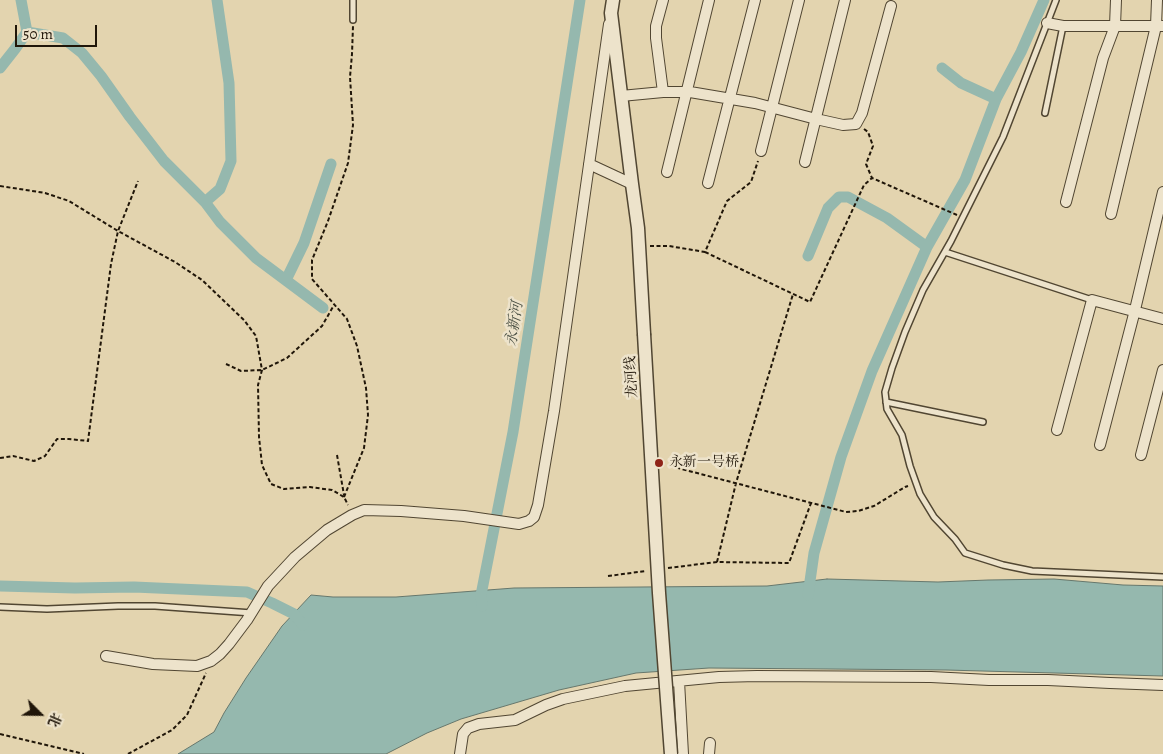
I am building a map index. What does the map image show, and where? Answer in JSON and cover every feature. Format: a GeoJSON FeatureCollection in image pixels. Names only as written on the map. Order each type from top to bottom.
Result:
{"type":"FeatureCollection","features":[{"type":"Feature","properties":{"kind":"street"},"geometry":{"type":"LineString","coordinates":[[663,0],[656,26],[663,92]]}},
{"type":"Feature","properties":{"kind":"street"},"geometry":{"type":"LineString","coordinates":[[667,172],[709,0]]}},
{"type":"Feature","properties":{"kind":"street"},"geometry":{"type":"LineString","coordinates":[[708,183],[755,0]]}},
{"type":"Feature","properties":{"kind":"street"},"geometry":{"type":"LineString","coordinates":[[761,151],[799,0]]}},
{"type":"Feature","properties":{"kind":"street"},"geometry":{"type":"LineString","coordinates":[[805,162],[845,0]]}},
{"type":"Feature","properties":{"kind":"street"},"geometry":{"type":"LineString","coordinates":[[1066,202],[1103,58],[1114,26],[1116,0]]}},
{"type":"Feature","properties":{"kind":"street"},"geometry":{"type":"LineString","coordinates":[[1111,214],[1160,26],[1157,0]]}},
{"type":"Feature","properties":{"kind":"street"},"geometry":{"type":"LineString","coordinates":[[106,656],[153,664],[197,666],[211,661],[220,654],[254,611],[268,586],[295,557],[327,530],[364,510],[472,517],[519,524],[529,521],[534,517],[538,505],[572,285],[612,6]]}},
{"type":"Feature","properties":{"kind":"street","name":"龙河线"},"geometry":{"type":"LineString","coordinates":[[612,6],[640,246],[659,593],[671,754]]}},
{"type":"Feature","properties":{"kind":"street"},"geometry":{"type":"LineString","coordinates":[[621,96],[687,92],[729,98],[843,125],[856,124],[862,113],[891,6]]}},
{"type":"Feature","properties":{"kind":"street"},"geometry":{"type":"LineString","coordinates":[[1047,23],[1063,26],[1160,26]]}},
{"type":"Feature","properties":{"kind":"street"},"geometry":{"type":"LineString","coordinates":[[589,164],[632,184]]}},
{"type":"Feature","properties":{"kind":"street"},"geometry":{"type":"LineString","coordinates":[[1100,444],[1163,192]]}},
{"type":"Feature","properties":{"kind":"street"},"geometry":{"type":"LineString","coordinates":[[1058,430],[1092,300],[1163,319]]}},
{"type":"Feature","properties":{"kind":"street"},"geometry":{"type":"LineString","coordinates":[[1141,455],[1163,370]]}},
{"type":"Feature","properties":{"kind":"street"},"geometry":{"type":"LineString","coordinates":[[460,754],[462,734],[468,728],[478,724],[515,720],[563,699],[625,686],[719,677],[757,676],[922,677],[1163,685]]}},
{"type":"Feature","properties":{"kind":"street"},"geometry":{"type":"LineString","coordinates":[[679,681],[683,754]]}},
{"type":"Feature","properties":{"kind":"street"},"geometry":{"type":"LineString","coordinates":[[709,754],[710,743]]}},
{"type":"Feature","properties":{"kind":"lane"},"geometry":{"type":"LineString","coordinates":[[353,0],[353,20]]}},
{"type":"Feature","properties":{"kind":"lane"},"geometry":{"type":"LineString","coordinates":[[1056,0],[1003,137],[945,252],[923,290],[905,332],[885,392],[887,409],[902,435],[920,494],[934,517],[956,539],[965,553],[1003,565],[1032,571],[1163,577]]}},
{"type":"Feature","properties":{"kind":"lane"},"geometry":{"type":"LineString","coordinates":[[1045,113],[1063,26]]}},
{"type":"Feature","properties":{"kind":"lane"},"geometry":{"type":"LineString","coordinates":[[945,252],[1092,300]]}},
{"type":"Feature","properties":{"kind":"lane"},"geometry":{"type":"LineString","coordinates":[[886,402],[982,422]]}},
{"type":"Feature","properties":{"kind":"lane"},"geometry":{"type":"LineString","coordinates":[[0,607],[47,609],[155,606],[254,611]]}},
{"type":"Feature","properties":{"kind":"path"},"geometry":{"type":"LineString","coordinates":[[344,497],[364,448],[368,415],[366,388],[357,346],[347,319],[312,280],[312,260],[348,163],[352,125],[350,77],[353,20]]}},
{"type":"Feature","properties":{"kind":"path"},"geometry":{"type":"LineString","coordinates":[[856,124],[868,132],[874,146],[866,164],[872,178],[962,218]]}},
{"type":"Feature","properties":{"kind":"path"},"geometry":{"type":"LineString","coordinates":[[705,252],[727,201],[752,182],[761,151]]}},
{"type":"Feature","properties":{"kind":"path"},"geometry":{"type":"LineString","coordinates":[[640,246],[669,246],[705,252],[810,302],[864,185],[872,178]]}},
{"type":"Feature","properties":{"kind":"path"},"geometry":{"type":"LineString","coordinates":[[0,458],[13,456],[34,461],[45,456],[57,439],[88,441],[111,264],[118,231],[138,181]]}},
{"type":"Feature","properties":{"kind":"path"},"geometry":{"type":"LineString","coordinates":[[0,186],[45,193],[69,201],[118,231],[175,262],[202,280],[244,320],[256,336],[262,370],[258,385],[259,437],[262,465],[271,484],[284,489],[310,487],[332,490],[344,497]]}},
{"type":"Feature","properties":{"kind":"path"},"geometry":{"type":"LineString","coordinates":[[717,562],[736,484],[793,294]]}},
{"type":"Feature","properties":{"kind":"path"},"geometry":{"type":"LineString","coordinates":[[226,364],[241,371],[262,370],[287,358],[322,326],[334,305]]}},
{"type":"Feature","properties":{"kind":"path"},"geometry":{"type":"LineString","coordinates":[[337,455],[344,497],[352,515]]}},
{"type":"Feature","properties":{"kind":"path"},"geometry":{"type":"LineString","coordinates":[[670,466],[846,512],[858,511],[874,506],[905,487],[917,485]]}},
{"type":"Feature","properties":{"kind":"path"},"geometry":{"type":"LineString","coordinates":[[662,569],[717,562],[789,563],[812,503]]}},
{"type":"Feature","properties":{"kind":"path"},"geometry":{"type":"LineString","coordinates":[[608,576],[653,570]]}},
{"type":"Feature","properties":{"kind":"path"},"geometry":{"type":"LineString","coordinates":[[128,754],[172,730],[187,715],[211,661]]}},
{"type":"Feature","properties":{"kind":"path"},"geometry":{"type":"LineString","coordinates":[[0,734],[84,754]]}},
{"type":"Feature","properties":{"kind":"water"},"geometry":{"type":"Polygon","coordinates":[[[827,579],[938,582],[1054,579],[1123,585],[1163,586],[1163,676],[946,670],[709,668],[636,673],[559,690],[461,719],[427,733],[386,754],[178,754],[214,732],[246,678],[282,626],[311,595],[396,597],[514,588],[767,586],[827,579]]]}},
{"type":"Feature","properties":{"kind":"waterway"},"geometry":{"type":"LineString","coordinates":[[0,68],[27,32],[21,0]]}},
{"type":"Feature","properties":{"kind":"waterway"},"geometry":{"type":"LineString","coordinates":[[205,202],[220,189],[231,161],[229,83],[217,0]]}},
{"type":"Feature","properties":{"kind":"waterway","name":"永新河"},"geometry":{"type":"LineString","coordinates":[[482,606],[481,595],[513,432],[580,0]]}},
{"type":"Feature","properties":{"kind":"waterway"},"geometry":{"type":"LineString","coordinates":[[808,595],[814,553],[841,457],[872,371],[927,247],[965,180],[996,99],[1021,52],[1044,0]]}},
{"type":"Feature","properties":{"kind":"waterway"},"geometry":{"type":"LineString","coordinates":[[27,32],[63,38],[82,53],[164,161],[205,202],[220,222],[256,258],[323,308]]}},
{"type":"Feature","properties":{"kind":"waterway"},"geometry":{"type":"LineString","coordinates":[[942,68],[961,83],[996,99]]}},
{"type":"Feature","properties":{"kind":"waterway"},"geometry":{"type":"LineString","coordinates":[[286,280],[304,243],[331,164]]}},
{"type":"Feature","properties":{"kind":"waterway"},"geometry":{"type":"LineString","coordinates":[[808,256],[828,208],[839,197],[848,197],[887,218],[927,247]]}},
{"type":"Feature","properties":{"kind":"waterway"},"geometry":{"type":"LineString","coordinates":[[0,586],[134,587],[247,592],[294,614],[303,625]]}},
{"type":"Feature","properties":{"kind":"place","name":"永新一号桥"},"geometry":{"type":"Point","coordinates":[659,463]}}]}
